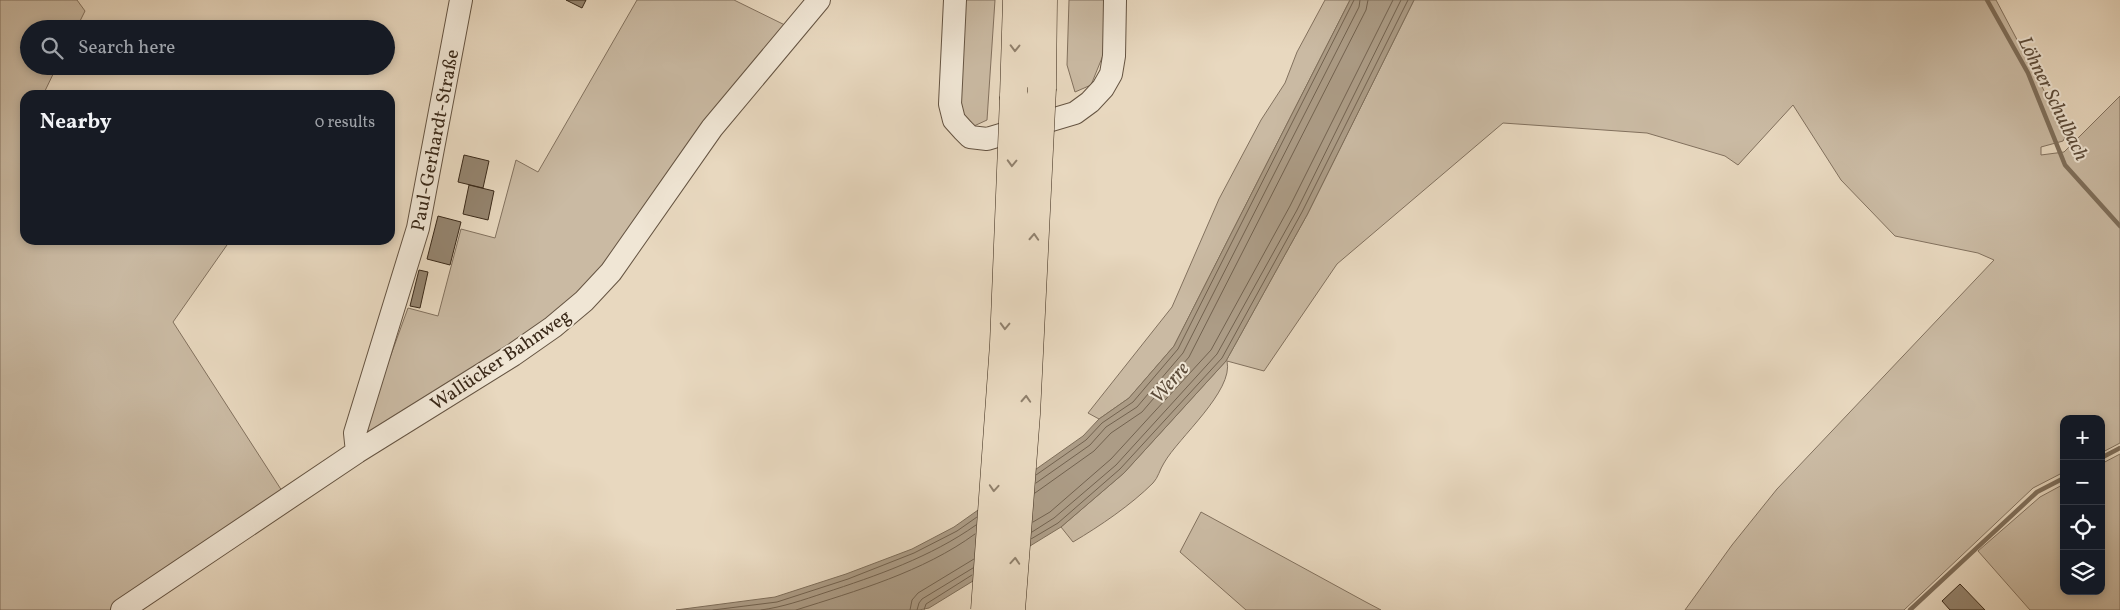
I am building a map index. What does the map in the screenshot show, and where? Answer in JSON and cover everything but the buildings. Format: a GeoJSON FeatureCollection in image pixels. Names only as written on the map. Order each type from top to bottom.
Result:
{"type":"FeatureCollection","features":[{"type":"Feature","properties":{"kind":"highway"},"geometry":{"type":"LineString","coordinates":[[985,610],[1004,344],[1016,0]]}},
{"type":"Feature","properties":{"kind":"highway"},"geometry":{"type":"LineString","coordinates":[[1011,610],[1026,414],[1042,88],[1043,0]]}},
{"type":"Feature","properties":{"kind":"street","name":"Paul-Gerhardt-Straße"},"geometry":{"type":"LineString","coordinates":[[357,452],[355,433],[418,228],[461,0]]}},
{"type":"Feature","properties":{"kind":"street","name":"Wallücker Bahnweg"},"geometry":{"type":"LineString","coordinates":[[122,610],[357,452],[513,355],[554,327],[584,301],[611,272],[712,128],[820,0]]}},
{"type":"Feature","properties":{"kind":"street"},"geometry":{"type":"LineString","coordinates":[[955,0],[950,104],[954,120],[963,130],[970,136],[987,139],[1075,112],[1090,102],[1103,88],[1111,74],[1114,56],[1115,0]]}},
{"type":"Feature","properties":{"kind":"shaded area"},"geometry":{"type":"Polygon","coordinates":[[[0,0],[77,0],[85,11],[80,20],[20,20],[20,75],[53,75],[45,90],[20,90],[20,245],[227,245],[173,322],[284,494],[112,610],[0,610],[0,0]]]}},
{"type":"Feature","properties":{"kind":"shaded area"},"geometry":{"type":"Polygon","coordinates":[[[637,0],[734,0],[793,29],[605,269],[556,317],[369,433],[365,426],[408,308],[438,316],[461,229],[495,238],[516,160],[538,172],[637,0]]]}},
{"type":"Feature","properties":{"kind":"shaded area"},"geometry":{"type":"Polygon","coordinates":[[[960,0],[995,0],[987,120],[974,126],[959,115],[960,0]]]}},
{"type":"Feature","properties":{"kind":"shaded area"},"geometry":{"type":"Polygon","coordinates":[[[1069,0],[1109,0],[1106,48],[1091,85],[1075,92],[1067,65],[1069,0]]]}},
{"type":"Feature","properties":{"kind":"shaded area"},"geometry":{"type":"Polygon","coordinates":[[[1325,0],[1350,0],[1174,346],[1129,398],[1099,419],[1088,413],[1172,307],[1219,199],[1261,120],[1285,83],[1297,52],[1325,0]]]}},
{"type":"Feature","properties":{"kind":"shaded area"},"geometry":{"type":"Polygon","coordinates":[[[1414,0],[1996,0],[2067,134],[2063,141],[2041,147],[2041,155],[2064,152],[2120,96],[2120,443],[2105,451],[2105,415],[2060,415],[2060,474],[2033,488],[1904,610],[1685,610],[1732,545],[1777,489],[1994,260],[1978,253],[1895,236],[1841,180],[1793,105],[1738,165],[1725,156],[1647,133],[1503,123],[1337,264],[1264,371],[1227,361],[1227,373],[1214,400],[1171,453],[1155,481],[1125,507],[1073,542],[1061,527],[1124,473],[1226,361],[1307,215],[1414,0]]]}},
{"type":"Feature","properties":{"kind":"shaded area"},"geometry":{"type":"Polygon","coordinates":[[[2120,454],[2120,610],[2030,610],[1978,551],[2040,497],[2060,486],[2060,595],[2105,595],[2105,462],[2120,454]]]}},
{"type":"Feature","properties":{"kind":"shaded area"},"geometry":{"type":"Polygon","coordinates":[[[1201,512],[1381,610],[1246,610],[1180,552],[1201,512]]]}},
{"type":"Feature","properties":{"kind":"water","name":"Werre"},"geometry":{"type":"Polygon","coordinates":[[[1350,0],[1414,0],[1307,215],[1226,361],[1124,473],[1061,527],[929,608],[919,610],[676,610],[775,597],[846,574],[912,549],[954,527],[1083,436],[1099,419],[1129,398],[1174,346],[1350,0]]]}},
{"type":"Feature","properties":{"kind":"waterway","name":"Löhner Schulbach"},"geometry":{"type":"LineString","coordinates":[[1987,0],[2028,73],[2065,165],[2120,226]]}},
{"type":"Feature","properties":{"kind":"waterway"},"geometry":{"type":"LineString","coordinates":[[2105,456],[2120,448]]}},
{"type":"Feature","properties":{"kind":"waterway"},"geometry":{"type":"LineString","coordinates":[[1910,610],[2037,492],[2060,480]]}}]}
